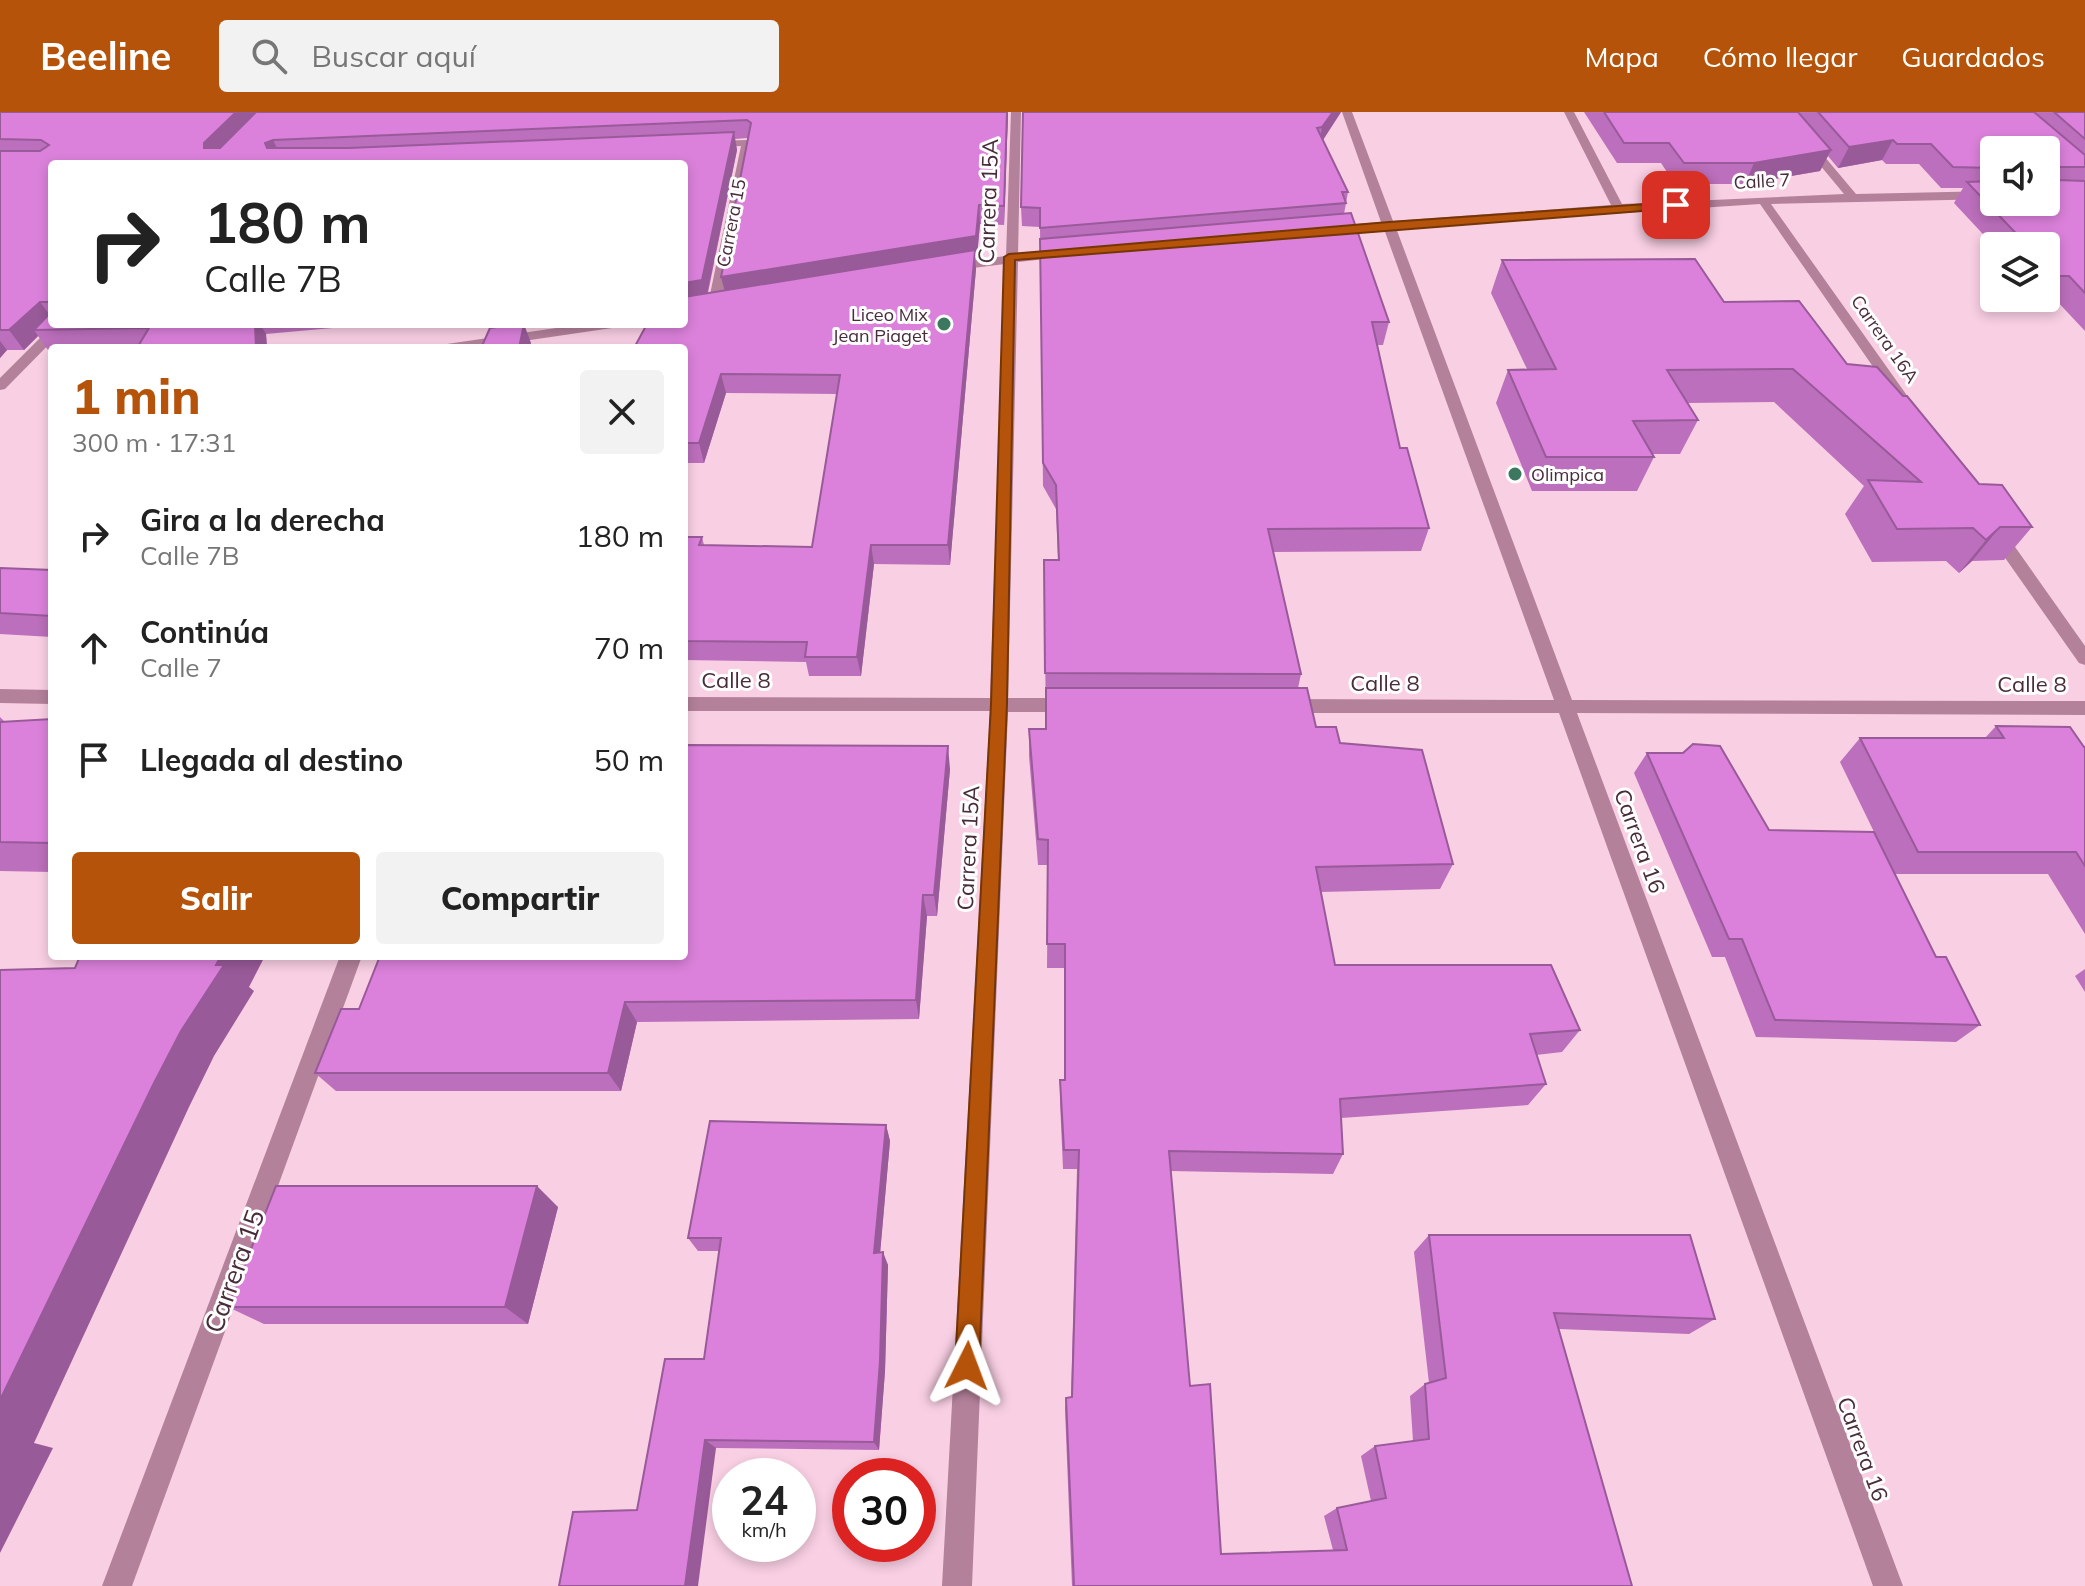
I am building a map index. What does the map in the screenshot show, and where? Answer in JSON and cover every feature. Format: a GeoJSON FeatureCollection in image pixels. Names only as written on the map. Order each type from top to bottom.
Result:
{"type":"FeatureCollection","features":[{"type":"Feature","properties":{"kind":"street","name":"Carrera 15A"},"geometry":{"type":"LineString","coordinates":[[957,1586],[999,704],[1009,257],[1016,112]]}},
{"type":"Feature","properties":{"kind":"street","name":"Carrera 16"},"geometry":{"type":"LineString","coordinates":[[1347,112],[1888,1586]]}},
{"type":"Feature","properties":{"kind":"street"},"geometry":{"type":"LineString","coordinates":[[1569,112],[1619,210]]}},
{"type":"Feature","properties":{"kind":"street"},"geometry":{"type":"LineString","coordinates":[[1781,112],[1851,195]]}},
{"type":"Feature","properties":{"kind":"street","name":"Carrera 15"},"geometry":{"type":"LineString","coordinates":[[700,145],[747,143],[715,304]]}},
{"type":"Feature","properties":{"kind":"street","name":"Calle 7"},"geometry":{"type":"LineString","coordinates":[[1310,232],[1762,199],[1980,195]]}},
{"type":"Feature","properties":{"kind":"street","name":"Carrera 16A"},"geometry":{"type":"LineString","coordinates":[[1762,199],[1914,416]]}},
{"type":"Feature","properties":{"kind":"street"},"geometry":{"type":"LineString","coordinates":[[932,270],[1009,257],[1073,252]]}},
{"type":"Feature","properties":{"kind":"street"},"geometry":{"type":"LineString","coordinates":[[699,307],[730,301]]}},
{"type":"Feature","properties":{"kind":"street"},"geometry":{"type":"LineString","coordinates":[[0,386],[58,328]]}},
{"type":"Feature","properties":{"kind":"street"},"geometry":{"type":"LineString","coordinates":[[484,344],[595,332],[604,328]]}},
{"type":"Feature","properties":{"kind":"street"},"geometry":{"type":"LineString","coordinates":[[1986,518],[2085,659]]}},
{"type":"Feature","properties":{"kind":"street"},"geometry":{"type":"LineString","coordinates":[[0,696],[48,697]]}},
{"type":"Feature","properties":{"kind":"street","name":"Calle 8"},"geometry":{"type":"LineString","coordinates":[[688,704],[1094,705]]}},
{"type":"Feature","properties":{"kind":"street","name":"Calle 8"},"geometry":{"type":"LineString","coordinates":[[1267,706],[2085,708]]}},
{"type":"Feature","properties":{"kind":"street","name":"Carrera 15"},"geometry":{"type":"LineString","coordinates":[[117,1586],[350,960]]}},
{"type":"Feature","properties":{"kind":"building"},"geometry":{"type":"Polygon","coordinates":[[[0,112],[236,112],[204,143],[204,148],[220,148],[256,112],[1007,112],[1004,206],[979,205],[976,236],[721,277],[751,123],[747,120],[273,140],[265,143],[267,148],[349,148],[734,132],[702,280],[688,282],[688,160],[48,160],[48,302],[40,302],[9,330],[0,330],[0,151],[40,151],[49,145],[41,140],[0,139],[0,112]]]}},
{"type":"Feature","properties":{"kind":"building"},"geometry":{"type":"Polygon","coordinates":[[[1023,112],[1333,112],[1322,127],[1317,128],[1348,192],[1342,192],[1346,203],[1040,228],[1040,208],[1021,207],[1023,112]]]}},
{"type":"Feature","properties":{"kind":"building"},"geometry":{"type":"Polygon","coordinates":[[[1604,112],[1798,112],[1831,150],[1754,163],[1684,163],[1669,143],[1624,143],[1604,112]]]}},
{"type":"Feature","properties":{"kind":"building"},"geometry":{"type":"Polygon","coordinates":[[[1818,112],[2034,112],[2085,155],[2085,167],[2060,167],[2060,136],[1980,136],[1980,168],[1953,167],[1931,144],[1897,144],[1893,140],[1849,147],[1818,112]]]}},
{"type":"Feature","properties":{"kind":"building"},"geometry":{"type":"Polygon","coordinates":[[[2054,112],[2085,112],[2085,139],[2054,112]]]}},
{"type":"Feature","properties":{"kind":"building"},"geometry":{"type":"Polygon","coordinates":[[[2060,180],[2085,181],[2085,293],[2069,276],[2060,276],[2060,232],[2015,232],[1999,216],[2060,216],[2060,180]]]}},
{"type":"Feature","properties":{"kind":"building"},"geometry":{"type":"Polygon","coordinates":[[[1967,182],[1980,182],[1980,196],[1967,182]]]}},
{"type":"Feature","properties":{"kind":"building"},"geometry":{"type":"Polygon","coordinates":[[[1351,213],[1389,322],[1372,322],[1400,448],[1407,448],[1429,528],[1268,529],[1301,674],[1045,673],[1044,560],[1059,560],[1056,485],[1043,463],[1040,239],[1351,213]]]}},
{"type":"Feature","properties":{"kind":"building"},"geometry":{"type":"Polygon","coordinates":[[[975,250],[948,545],[871,545],[857,657],[805,657],[807,642],[688,641],[688,537],[702,537],[699,545],[812,547],[840,375],[721,374],[699,443],[688,443],[688,344],[636,344],[645,328],[688,328],[688,296],[975,250]]]}},
{"type":"Feature","properties":{"kind":"building"},"geometry":{"type":"Polygon","coordinates":[[[1695,259],[1724,302],[1799,301],[1847,364],[1877,367],[1903,396],[1907,396],[1979,484],[2002,485],[2032,527],[2000,527],[1986,540],[1973,528],[1897,529],[1868,480],[1921,482],[1793,369],[1667,370],[1698,420],[1633,421],[1654,457],[1546,457],[1508,370],[1556,369],[1502,260],[1695,259]]]}},
{"type":"Feature","properties":{"kind":"building"},"geometry":{"type":"Polygon","coordinates":[[[48,315],[48,328],[149,328],[34,330],[48,315]]]}},
{"type":"Feature","properties":{"kind":"building"},"geometry":{"type":"Polygon","coordinates":[[[149,328],[255,328],[256,344],[139,344],[149,328]]]}},
{"type":"Feature","properties":{"kind":"building"},"geometry":{"type":"Polygon","coordinates":[[[490,328],[523,328],[520,344],[483,344],[490,328]]]}},
{"type":"Feature","properties":{"kind":"building"},"geometry":{"type":"Polygon","coordinates":[[[0,568],[48,570],[48,616],[0,613],[0,568]]]}},
{"type":"Feature","properties":{"kind":"building"},"geometry":{"type":"Polygon","coordinates":[[[1046,688],[1307,688],[1316,727],[1336,727],[1340,743],[1422,750],[1453,864],[1316,867],[1335,965],[1551,965],[1580,1030],[1530,1034],[1546,1084],[1340,1099],[1343,1154],[1169,1151],[1190,1386],[1210,1384],[1221,1554],[1347,1550],[1337,1508],[1386,1498],[1375,1446],[1429,1439],[1425,1384],[1446,1378],[1429,1235],[1690,1235],[1715,1319],[1554,1313],[1632,1586],[1074,1586],[1066,1398],[1072,1397],[1079,1150],[1064,1150],[1060,1080],[1065,1080],[1065,944],[1047,944],[1048,840],[1038,839],[1029,729],[1046,729],[1046,688]]]}},
{"type":"Feature","properties":{"kind":"building"},"geometry":{"type":"Polygon","coordinates":[[[48,719],[48,843],[0,842],[0,722],[48,719]]]}},
{"type":"Feature","properties":{"kind":"building"},"geometry":{"type":"Polygon","coordinates":[[[1996,726],[2070,727],[2085,747],[2085,866],[2076,852],[1918,852],[1860,738],[2004,738],[1996,726]]]}},
{"type":"Feature","properties":{"kind":"building"},"geometry":{"type":"Polygon","coordinates":[[[1693,744],[1720,746],[1769,830],[1874,832],[1936,957],[1946,957],[1980,1025],[1775,1020],[1742,939],[1729,939],[1647,753],[1683,753],[1693,744]]]}},
{"type":"Feature","properties":{"kind":"building"},"geometry":{"type":"Polygon","coordinates":[[[688,745],[948,746],[934,895],[923,895],[916,1000],[625,1002],[608,1073],[315,1073],[341,1009],[359,1009],[378,960],[688,960],[688,745]]]}},
{"type":"Feature","properties":{"kind":"building"},"geometry":{"type":"Polygon","coordinates":[[[78,960],[219,960],[216,965],[224,965],[181,1031],[154,1083],[0,1400],[0,970],[75,968],[78,960]]]}},
{"type":"Feature","properties":{"kind":"building"},"geometry":{"type":"Polygon","coordinates":[[[710,1121],[886,1125],[874,1253],[883,1252],[874,1442],[705,1440],[685,1586],[559,1586],[573,1512],[637,1510],[665,1359],[704,1359],[721,1238],[688,1238],[710,1121]]]}},
{"type":"Feature","properties":{"kind":"building"},"geometry":{"type":"Polygon","coordinates":[[[276,1186],[537,1186],[505,1307],[228,1307],[276,1186]]]}},
{"type":"Feature","properties":{"kind":"place","name":"Liceo Mix Jean Piaget"},"geometry":{"type":"Point","coordinates":[944,324]}},
{"type":"Feature","properties":{"kind":"place","name":"Olimpica"},"geometry":{"type":"Point","coordinates":[1515,474]}},
{"type":"Feature","properties":{"kind":"route"},"geometry":{"type":"LineString","coordinates":[[967,1366],[999,704],[1009,257],[1676,205]]}}]}
